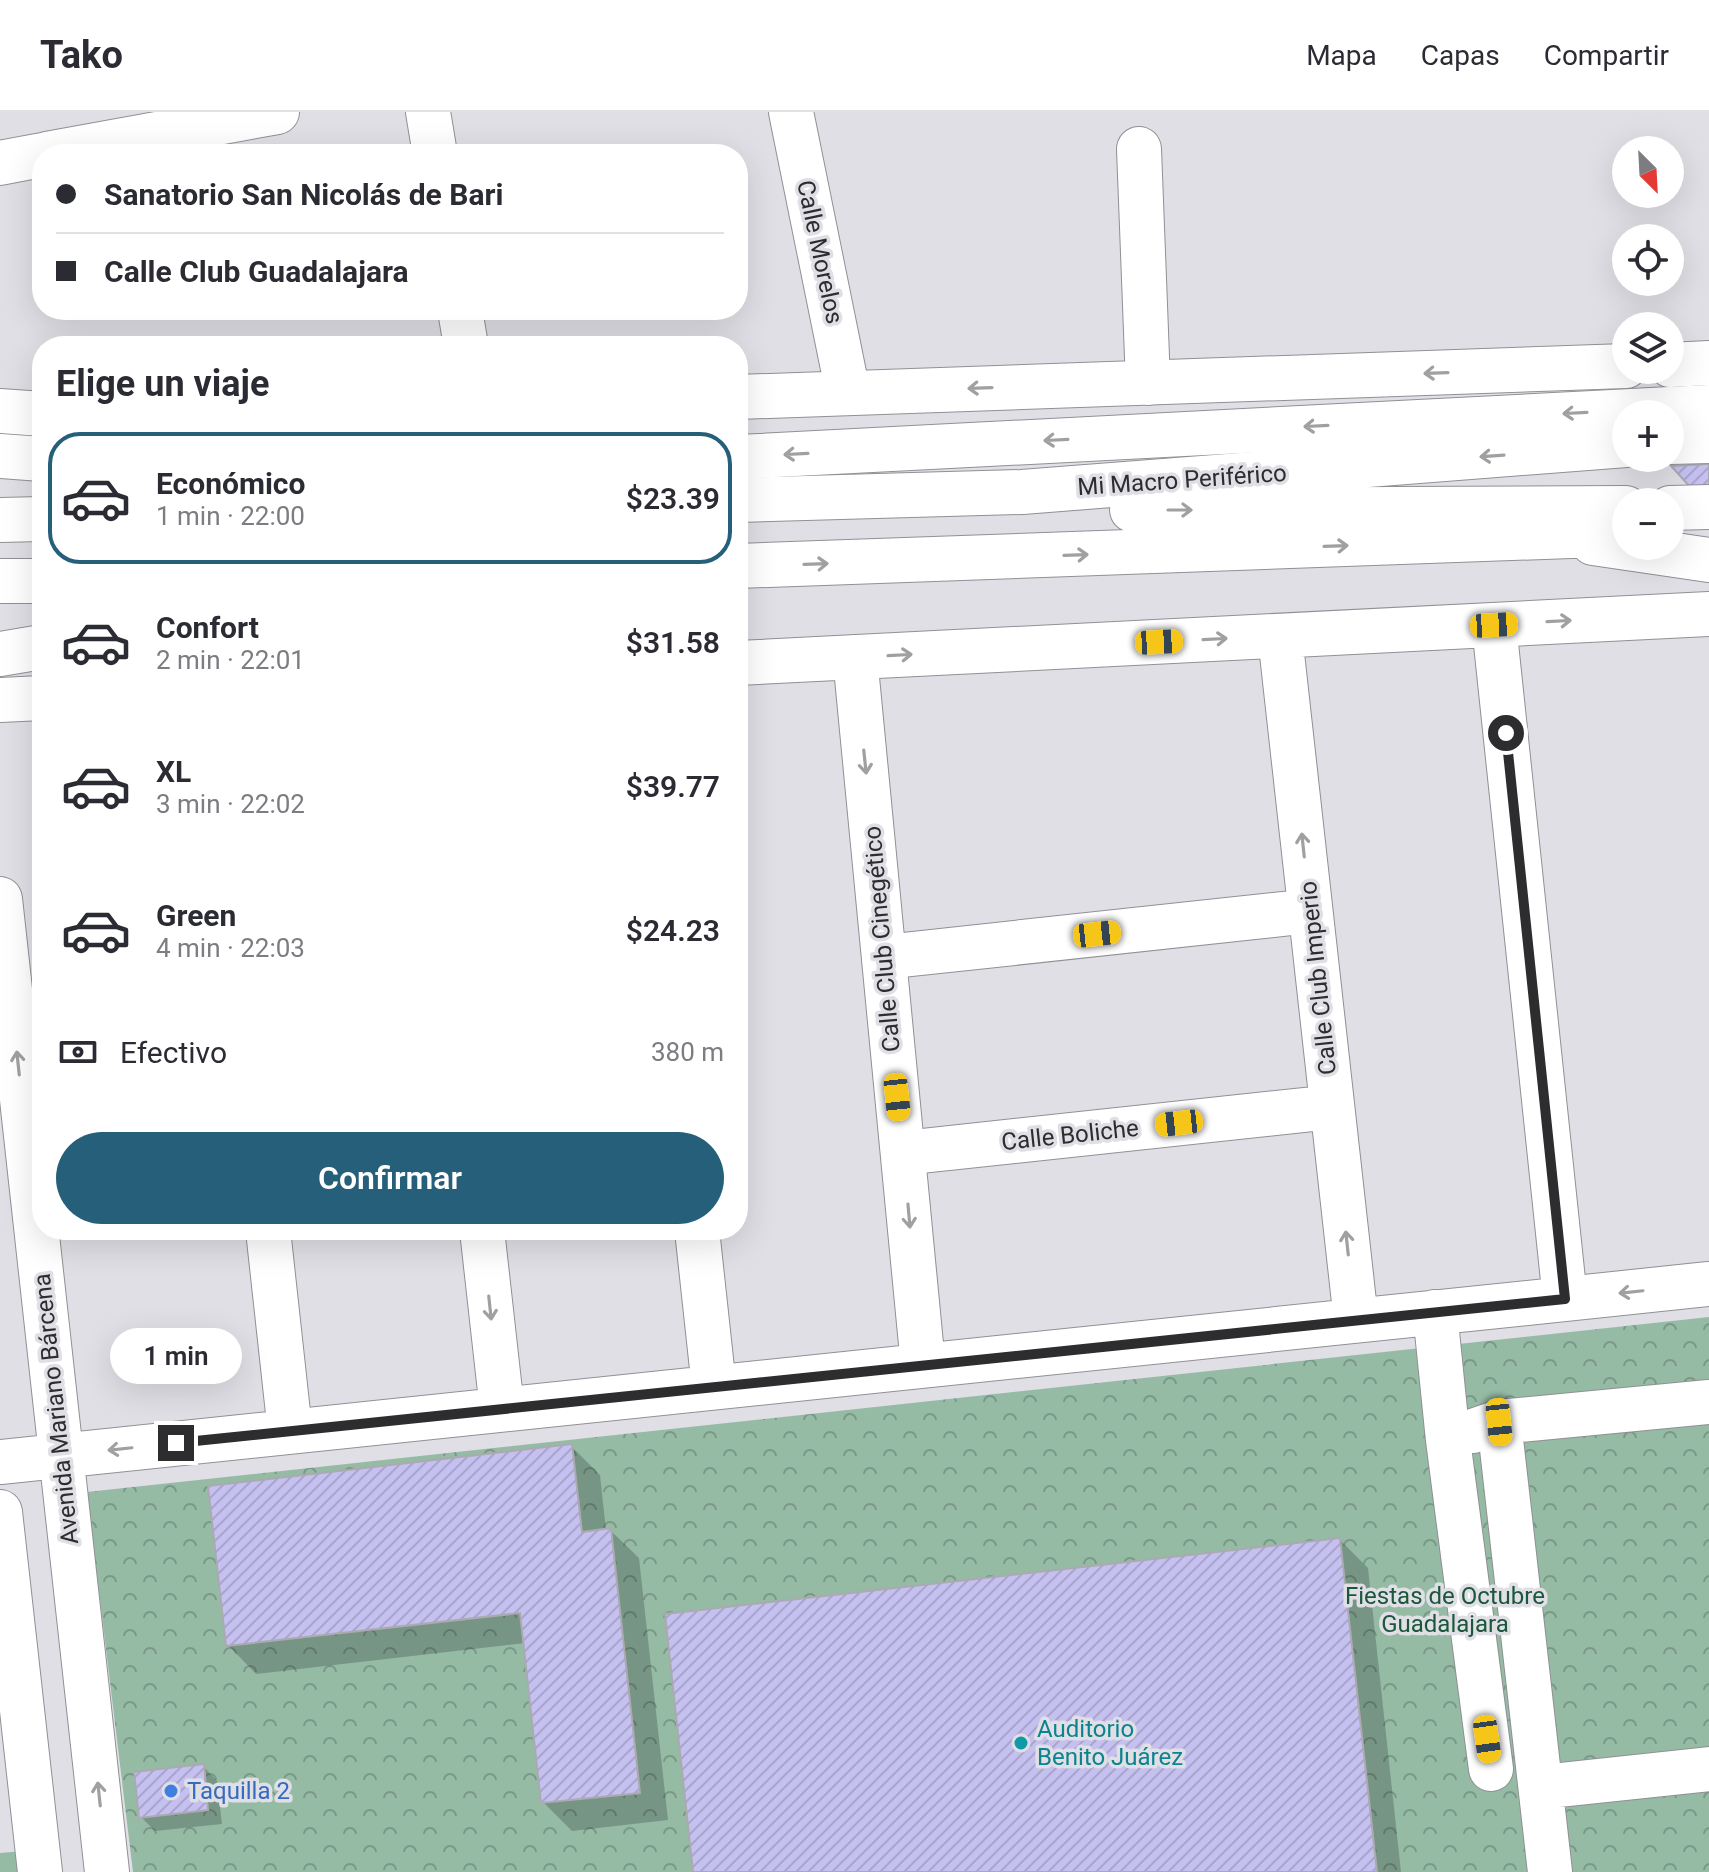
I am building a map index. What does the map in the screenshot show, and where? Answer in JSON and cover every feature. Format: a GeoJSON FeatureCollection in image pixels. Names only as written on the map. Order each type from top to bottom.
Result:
{"type":"FeatureCollection","features":[{"type":"Feature","properties":{"kind":"main road"},"geometry":{"type":"LineString","coordinates":[[99,144],[277,112]]}},
{"type":"Feature","properties":{"kind":"main road"},"geometry":{"type":"LineString","coordinates":[[428,112],[433,144]]}},
{"type":"Feature","properties":{"kind":"main road","name":"Calle Morelos"},"geometry":{"type":"LineString","coordinates":[[791,112],[848,393]]}},
{"type":"Feature","properties":{"kind":"main road"},"geometry":{"type":"LineString","coordinates":[[1139,149],[1148,383]]}},
{"type":"Feature","properties":{"kind":"main road"},"geometry":{"type":"LineString","coordinates":[[0,163],[32,156]]}},
{"type":"Feature","properties":{"kind":"main road"},"geometry":{"type":"LineString","coordinates":[[1684,364],[1709,363]]}},
{"type":"Feature","properties":{"kind":"main road"},"geometry":{"type":"LineString","coordinates":[[748,397],[1612,366]]}},
{"type":"Feature","properties":{"kind":"main road"},"geometry":{"type":"LineString","coordinates":[[748,456],[1709,407]]}},
{"type":"Feature","properties":{"kind":"main road"},"geometry":{"type":"LineString","coordinates":[[0,411],[32,413]]}},
{"type":"Feature","properties":{"kind":"main road"},"geometry":{"type":"LineString","coordinates":[[1684,442],[1709,441]]}},
{"type":"Feature","properties":{"kind":"main road","name":"Mi Macro Periférico"},"geometry":{"type":"LineString","coordinates":[[748,500],[1022,492],[1612,446]]}},
{"type":"Feature","properties":{"kind":"main road"},"geometry":{"type":"LineString","coordinates":[[0,456],[32,458]]}},
{"type":"Feature","properties":{"kind":"main road"},"geometry":{"type":"LineString","coordinates":[[0,488],[32,486]]}},
{"type":"Feature","properties":{"kind":"main road"},"geometry":{"type":"LineString","coordinates":[[1684,508],[1709,507]]}},
{"type":"Feature","properties":{"kind":"main road","name":"Mi Macro Periférico"},"geometry":{"type":"LineString","coordinates":[[748,525],[1039,511],[1612,508]]}},
{"type":"Feature","properties":{"kind":"main road"},"geometry":{"type":"LineString","coordinates":[[0,520],[32,519]]}},
{"type":"Feature","properties":{"kind":"main road"},"geometry":{"type":"LineString","coordinates":[[1684,531],[1709,530]]}},
{"type":"Feature","properties":{"kind":"main road"},"geometry":{"type":"LineString","coordinates":[[748,566],[1612,535]]}},
{"type":"Feature","properties":{"kind":"main road"},"geometry":{"type":"LineString","coordinates":[[1555,538],[1709,560]]}},
{"type":"Feature","properties":{"kind":"main road"},"geometry":{"type":"LineString","coordinates":[[0,548],[32,547]]}},
{"type":"Feature","properties":{"kind":"main road"},"geometry":{"type":"LineString","coordinates":[[0,581],[32,581]]}},
{"type":"Feature","properties":{"kind":"main road"},"geometry":{"type":"LineString","coordinates":[[1494,625],[1565,1299]]}},
{"type":"Feature","properties":{"kind":"main road"},"geometry":{"type":"LineString","coordinates":[[748,662],[1494,625],[1708,627]]}},
{"type":"Feature","properties":{"kind":"main road","name":"Calle Club Imperio"},"geometry":{"type":"LineString","coordinates":[[1280,636],[1356,1320]]}},
{"type":"Feature","properties":{"kind":"main road"},"geometry":{"type":"LineString","coordinates":[[0,654],[32,649]]}},
{"type":"Feature","properties":{"kind":"main road","name":"Calle Club Cinegético"},"geometry":{"type":"LineString","coordinates":[[855,657],[923,1365]]}},
{"type":"Feature","properties":{"kind":"main road"},"geometry":{"type":"LineString","coordinates":[[0,700],[32,698]]}},
{"type":"Feature","properties":{"kind":"main road","name":"Avenida Mariano Bárcena"},"geometry":{"type":"LineString","coordinates":[[0,899],[12,1116],[61,1455],[107,1872]]}},
{"type":"Feature","properties":{"kind":"main road"},"geometry":{"type":"LineString","coordinates":[[884,957],[1310,911]]}},
{"type":"Feature","properties":{"kind":"main road","name":"Calle Boliche"},"geometry":{"type":"LineString","coordinates":[[903,1153],[1332,1107]]}},
{"type":"Feature","properties":{"kind":"main road"},"geometry":{"type":"LineString","coordinates":[[269,1240],[290,1431]]}},
{"type":"Feature","properties":{"kind":"main road"},"geometry":{"type":"LineString","coordinates":[[483,1240],[502,1409]]}},
{"type":"Feature","properties":{"kind":"main road"},"geometry":{"type":"LineString","coordinates":[[698,1240],[714,1387]]}},
{"type":"Feature","properties":{"kind":"main road"},"geometry":{"type":"LineString","coordinates":[[0,1462],[1709,1284]]}},
{"type":"Feature","properties":{"kind":"main road"},"geometry":{"type":"LineString","coordinates":[[1435,1312],[1448,1440],[1491,1769]]}},
{"type":"Feature","properties":{"kind":"main road"},"geometry":{"type":"LineString","coordinates":[[1448,1440],[1499,1422],[1709,1402]]}},
{"type":"Feature","properties":{"kind":"main road"},"geometry":{"type":"LineString","coordinates":[[1499,1422],[1550,1872]]}},
{"type":"Feature","properties":{"kind":"main road"},"geometry":{"type":"LineString","coordinates":[[0,1512],[40,1872]]}},
{"type":"Feature","properties":{"kind":"main road"},"geometry":{"type":"LineString","coordinates":[[22,1718],[89,1709]]}},
{"type":"Feature","properties":{"kind":"main road"},"geometry":{"type":"LineString","coordinates":[[0,1757],[22,1718]]}},
{"type":"Feature","properties":{"kind":"main road"},"geometry":{"type":"LineString","coordinates":[[1541,1787],[1709,1769]]}},
{"type":"Feature","properties":{"kind":"green space","name":"Fiestas de Octubre Guadalajara"},"geometry":{"type":"Polygon","coordinates":[[[1709,1317],[1709,1872],[133,1872],[87,1492],[1709,1317]]]}},
{"type":"Feature","properties":{"kind":"green space"},"geometry":{"type":"Polygon","coordinates":[[[23,1851],[24,1872],[0,1872],[0,1853],[23,1851]]]}},
{"type":"Feature","properties":{"kind":"building"},"geometry":{"type":"Polygon","coordinates":[[[1709,464],[1709,497],[1700,498],[1676,472],[1684,472],[1684,465],[1709,464]]]}},
{"type":"Feature","properties":{"kind":"building"},"geometry":{"type":"Polygon","coordinates":[[[572,1444],[582,1532],[611,1528],[640,1793],[541,1803],[520,1613],[226,1646],[208,1486],[572,1444]]]}},
{"type":"Feature","properties":{"kind":"building","name":"Auditorio Benito Juárez"},"geometry":{"type":"Polygon","coordinates":[[[1340,1538],[1377,1872],[693,1872],[665,1614],[1340,1538]]]}},
{"type":"Feature","properties":{"kind":"building","name":"Taquilla 2"},"geometry":{"type":"Polygon","coordinates":[[[204,1764],[208,1810],[139,1818],[134,1772],[204,1764]]]}},
{"type":"Feature","properties":{"kind":"place","name":"Auditorio Benito Juárez"},"geometry":{"type":"Point","coordinates":[1021,1743]}},
{"type":"Feature","properties":{"kind":"place","name":"Taquilla 2"},"geometry":{"type":"Point","coordinates":[171,1791]}},
{"type":"Feature","properties":{"kind":"route"},"geometry":{"type":"LineString","coordinates":[[176,1443],[1565,1299],[1506,733]]}}]}
